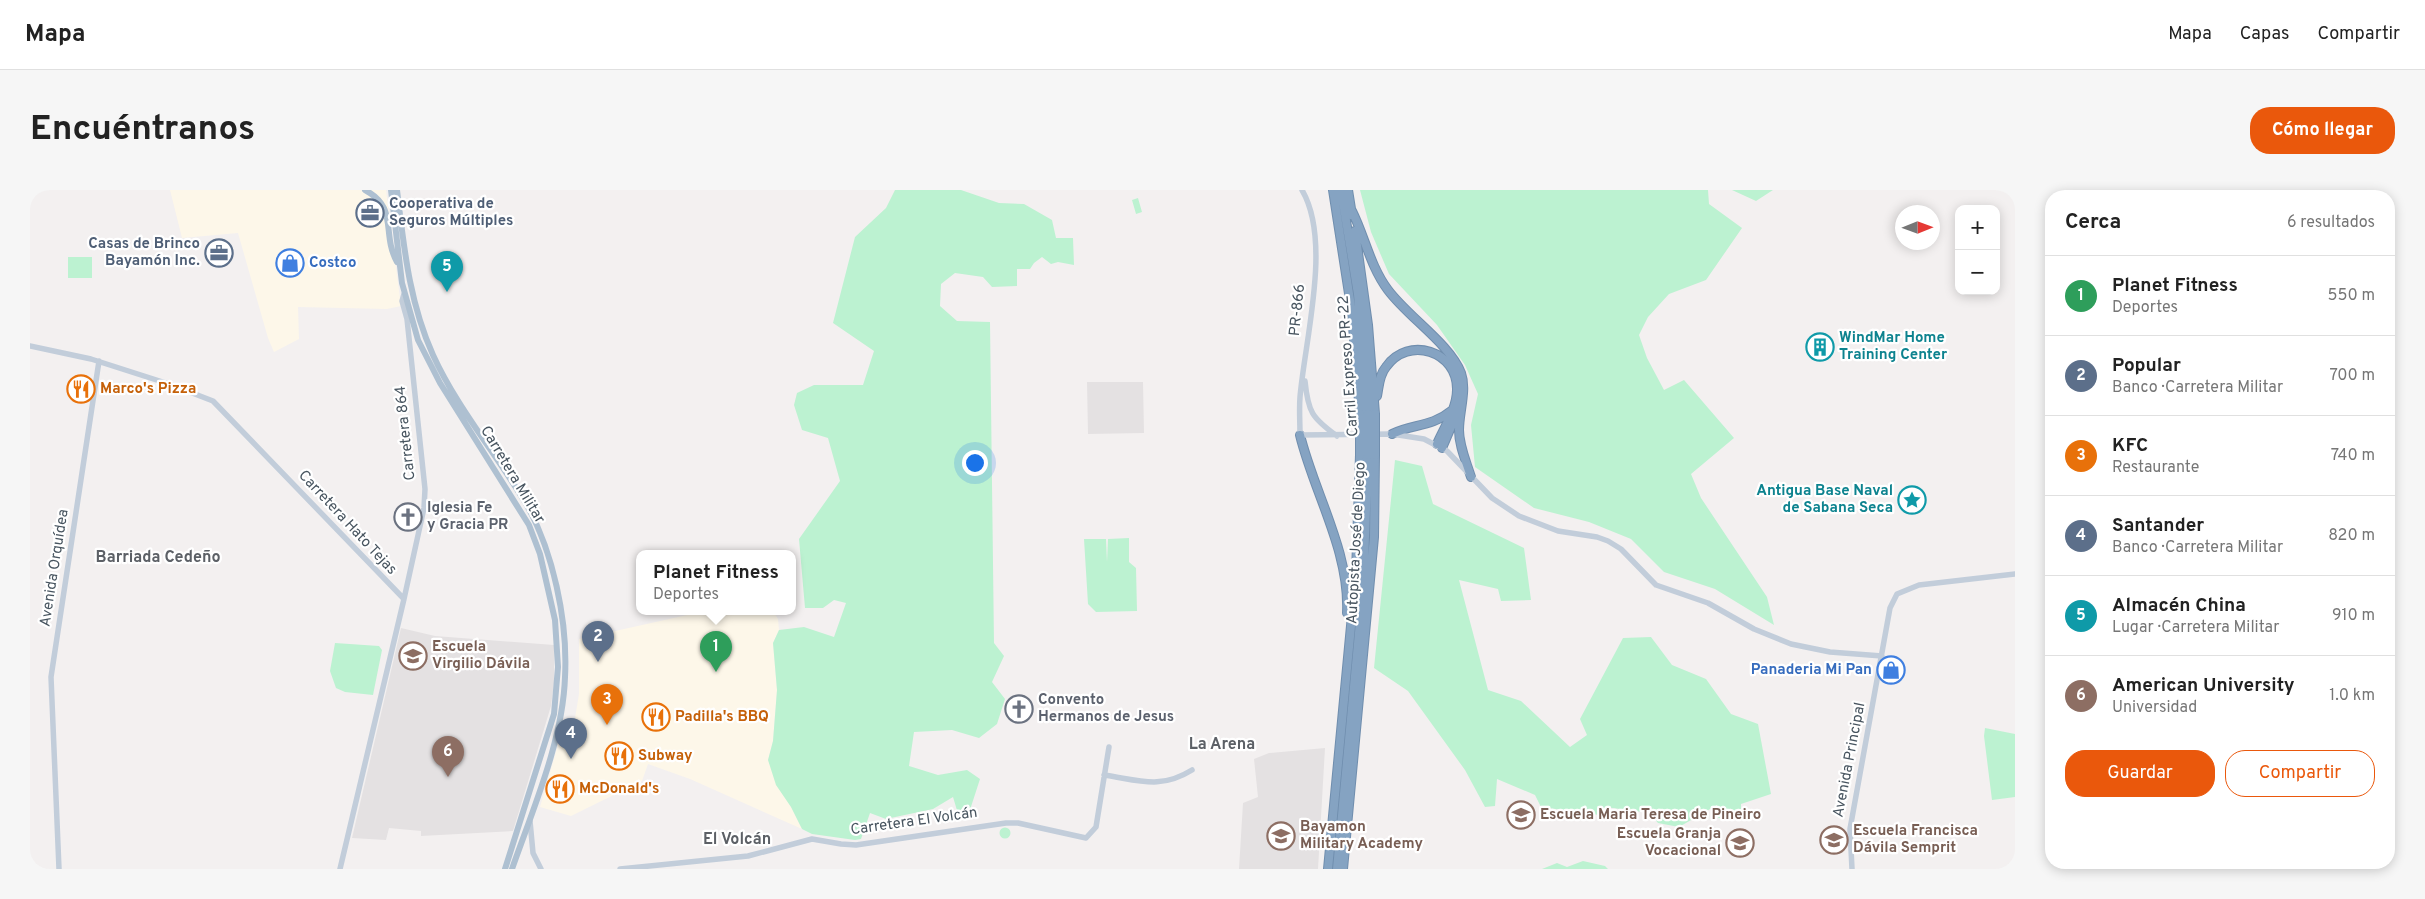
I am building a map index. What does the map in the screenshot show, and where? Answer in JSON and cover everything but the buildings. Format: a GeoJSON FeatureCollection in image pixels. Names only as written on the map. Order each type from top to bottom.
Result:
{"type":"FeatureCollection","features":[{"type":"Feature","properties":{"kind":"highway","name":"Autopista José de Diego"},"geometry":{"type":"LineString","coordinates":[[1328,869],[1358,538],[1368,455],[1369,412],[1333,190]]}},
{"type":"Feature","properties":{"kind":"highway","name":"Carril Expreso PR-22"},"geometry":{"type":"LineString","coordinates":[[1341,190],[1358,294],[1369,412]]}},
{"type":"Feature","properties":{"kind":"highway","name":"Autopista José de Diego"},"geometry":{"type":"LineString","coordinates":[[1344,869],[1374,537],[1368,455],[1368,325],[1348,190]]}},
{"type":"Feature","properties":{"kind":"highway"},"geometry":{"type":"LineString","coordinates":[[1352,211],[1368,255],[1387,288],[1404,310],[1446,351],[1459,368],[1463,384],[1456,409],[1439,446]]}},
{"type":"Feature","properties":{"kind":"highway"},"geometry":{"type":"LineString","coordinates":[[1369,412],[1386,367],[1400,354],[1422,349],[1443,358],[1454,373],[1460,443],[1471,477]]}},
{"type":"Feature","properties":{"kind":"highway"},"geometry":{"type":"LineString","coordinates":[[1392,434],[1404,428],[1429,425],[1456,409]]}},
{"type":"Feature","properties":{"kind":"highway"},"geometry":{"type":"LineString","coordinates":[[1300,435],[1335,540],[1344,578],[1347,605],[1343,657],[1346,681]]}},
{"type":"Feature","properties":{"kind":"highway","name":"Carril Expreso PR-22"},"geometry":{"type":"LineString","coordinates":[[1336,869],[1351,686],[1364,571],[1368,455]]}},
{"type":"Feature","properties":{"kind":"main road"},"geometry":{"type":"LineString","coordinates":[[365,190],[378,197],[386,210],[389,242],[400,266]]}},
{"type":"Feature","properties":{"kind":"main road","name":"Carretera Militar"},"geometry":{"type":"LineString","coordinates":[[391,190],[404,294],[418,340],[440,384],[529,525],[540,554],[555,620],[558,667],[554,714],[505,869]]}},
{"type":"Feature","properties":{"kind":"main road","name":"Carretera Militar"},"geometry":{"type":"LineString","coordinates":[[397,190],[409,284],[425,337],[445,377],[532,516],[543,541],[559,603],[565,658],[563,700],[556,735],[512,869]]}},
{"type":"Feature","properties":{"kind":"street","name":"PR-866"},"geometry":{"type":"LineString","coordinates":[[1300,435],[1300,398],[1316,261],[1315,226],[1302,190]]}},
{"type":"Feature","properties":{"kind":"street","name":"Carretera 864"},"geometry":{"type":"LineString","coordinates":[[404,294],[402,301],[407,319],[425,489],[424,508],[404,598]]}},
{"type":"Feature","properties":{"kind":"street"},"geometry":{"type":"LineString","coordinates":[[409,344],[425,337]]}},
{"type":"Feature","properties":{"kind":"street","name":"Carretera Hato Tejas"},"geometry":{"type":"LineString","coordinates":[[30,346],[99,361],[169,384],[212,401],[404,598]]}},
{"type":"Feature","properties":{"kind":"street","name":"Avenida Orquídea"},"geometry":{"type":"LineString","coordinates":[[59,869],[51,677],[99,361]]}},
{"type":"Feature","properties":{"kind":"street"},"geometry":{"type":"LineString","coordinates":[[1304,370],[1310,412],[1316,421],[1337,436]]}},
{"type":"Feature","properties":{"kind":"street"},"geometry":{"type":"LineString","coordinates":[[1300,435],[1392,434],[1412,436],[1439,446],[1492,498],[1519,516],[1558,531],[1597,536],[1608,541],[1621,550],[1656,585],[1708,602],[1770,637],[1791,644],[1830,652],[1882,656]]}},
{"type":"Feature","properties":{"kind":"street","name":"Avenida Principal"},"geometry":{"type":"LineString","coordinates":[[1852,869],[1850,829],[1890,608],[1898,594],[1919,585],[2015,574]]}},
{"type":"Feature","properties":{"kind":"street"},"geometry":{"type":"LineString","coordinates":[[340,869],[404,598]]}},
{"type":"Feature","properties":{"kind":"street","name":"Carretera El Volcán"},"geometry":{"type":"LineString","coordinates":[[620,869],[748,856],[812,839],[841,844],[856,844],[1006,823],[1018,823],[1086,838],[1096,827],[1109,747]]}},
{"type":"Feature","properties":{"kind":"street"},"geometry":{"type":"LineString","coordinates":[[1104,775],[1160,783],[1176,780],[1192,770]]}},
{"type":"Feature","properties":{"kind":"street"},"geometry":{"type":"LineString","coordinates":[[530,817],[533,853],[541,869]]}},
{"type":"Feature","properties":{"kind":"shaded area"},"geometry":{"type":"Polygon","coordinates":[[[170,190],[386,190],[401,306],[387,309],[298,307],[299,339],[274,352],[268,338],[238,233],[182,238],[170,190]]]}},
{"type":"Feature","properties":{"kind":"shaded area"},"geometry":{"type":"Polygon","coordinates":[[[1087,382],[1143,382],[1144,433],[1088,434],[1087,382]]]}},
{"type":"Feature","properties":{"kind":"shaded area"},"geometry":{"type":"Polygon","coordinates":[[[687,615],[776,615],[778,619],[779,630],[773,643],[777,690],[773,741],[768,760],[802,829],[690,779],[648,764],[642,781],[571,816],[540,807],[563,728],[573,730],[579,694],[579,639],[687,615]]]}},
{"type":"Feature","properties":{"kind":"shaded area"},"geometry":{"type":"Polygon","coordinates":[[[401,628],[435,636],[554,645],[554,683],[551,706],[513,831],[421,836],[421,831],[389,828],[386,840],[352,838],[401,628]]]}},
{"type":"Feature","properties":{"kind":"shaded area","name":"Bayamon Military Academy"},"geometry":{"type":"Polygon","coordinates":[[[1325,748],[1318,869],[1239,869],[1243,803],[1258,797],[1254,759],[1269,753],[1325,748]]]}},
{"type":"Feature","properties":{"kind":"green space"},"geometry":{"type":"Polygon","coordinates":[[[895,190],[961,190],[999,203],[1024,204],[1052,220],[1056,238],[1073,238],[1074,265],[1058,262],[1051,264],[1042,257],[1030,269],[1017,269],[1017,286],[992,287],[983,277],[955,273],[941,284],[940,306],[957,321],[990,322],[994,643],[1004,656],[992,682],[1005,699],[997,724],[979,738],[952,730],[914,732],[909,766],[938,775],[967,770],[980,779],[968,816],[959,817],[953,797],[933,809],[886,819],[870,813],[861,839],[855,840],[812,834],[802,829],[791,807],[776,785],[768,760],[773,741],[777,690],[773,643],[779,630],[804,627],[834,637],[846,603],[834,600],[823,608],[805,608],[799,539],[840,481],[828,438],[802,430],[794,405],[797,393],[814,385],[863,385],[874,351],[833,323],[855,237],[886,208],[895,190]]]}},
{"type":"Feature","properties":{"kind":"green space"},"geometry":{"type":"Polygon","coordinates":[[[1360,190],[1708,190],[1709,204],[1742,228],[1706,280],[1669,294],[1648,317],[1639,335],[1647,358],[1664,390],[1684,380],[1734,438],[1691,474],[1701,498],[1767,597],[1774,625],[1715,589],[1664,572],[1631,539],[1589,522],[1534,508],[1475,467],[1471,425],[1478,394],[1465,365],[1437,325],[1389,274],[1371,232],[1360,190]]]}},
{"type":"Feature","properties":{"kind":"green space"},"geometry":{"type":"Polygon","coordinates":[[[1732,190],[1773,190],[1756,201],[1732,190]]]}},
{"type":"Feature","properties":{"kind":"green space"},"geometry":{"type":"Polygon","coordinates":[[[1138,198],[1142,212],[1136,214],[1132,200],[1138,198]]]}},
{"type":"Feature","properties":{"kind":"green space"},"geometry":{"type":"Polygon","coordinates":[[[68,257],[92,257],[92,278],[68,278],[68,257]]]}},
{"type":"Feature","properties":{"kind":"green space"},"geometry":{"type":"Polygon","coordinates":[[[1395,460],[1422,466],[1433,504],[1524,548],[1531,600],[1501,601],[1498,589],[1459,580],[1488,690],[1521,701],[1570,747],[1587,735],[1580,719],[1623,638],[1651,637],[1672,665],[1706,679],[1731,714],[1758,724],[1771,794],[1741,804],[1741,818],[1718,818],[1717,805],[1679,827],[1658,823],[1650,813],[1605,807],[1599,815],[1541,807],[1535,795],[1497,779],[1495,806],[1485,807],[1465,770],[1408,691],[1374,668],[1395,460]]]}},
{"type":"Feature","properties":{"kind":"green space"},"geometry":{"type":"Polygon","coordinates":[[[1129,538],[1129,562],[1136,568],[1137,611],[1096,612],[1088,604],[1084,539],[1106,539],[1107,562],[1108,539],[1129,538]]]}},
{"type":"Feature","properties":{"kind":"green space"},"geometry":{"type":"Polygon","coordinates":[[[335,643],[379,646],[382,650],[373,695],[345,692],[336,688],[330,671],[335,643]]]}},
{"type":"Feature","properties":{"kind":"green space"},"geometry":{"type":"Polygon","coordinates":[[[1985,728],[2015,734],[2015,797],[1992,800],[1984,736],[1985,728]]]}},
{"type":"Feature","properties":{"kind":"green space"},"geometry":{"type":"Polygon","coordinates":[[[1005,827],[1011,833],[1005,839],[999,833],[1005,827]]]}},
{"type":"Feature","properties":{"kind":"green space"},"geometry":{"type":"Polygon","coordinates":[[[1583,861],[1605,866],[1608,869],[1542,869],[1557,863],[1567,867],[1583,861]]]}},
{"type":"Feature","properties":{"kind":"place","name":"Cooperativa de Seguros Múltiples"},"geometry":{"type":"Point","coordinates":[370,213]}},
{"type":"Feature","properties":{"kind":"place","name":"Casas de Brinco Bayamón Inc."},"geometry":{"type":"Point","coordinates":[219,253]}},
{"type":"Feature","properties":{"kind":"place","name":"Costco"},"geometry":{"type":"Point","coordinates":[290,263]}},
{"type":"Feature","properties":{"kind":"place","name":"Almacén China"},"geometry":{"type":"Point","coordinates":[447,292]}},
{"type":"Feature","properties":{"kind":"place","name":"WindMar Home Training Center"},"geometry":{"type":"Point","coordinates":[1820,347]}},
{"type":"Feature","properties":{"kind":"place","name":"Marco's Pizza"},"geometry":{"type":"Point","coordinates":[81,389]}},
{"type":"Feature","properties":{"kind":"place","name":"Antigua Base Naval de Sabana Seca"},"geometry":{"type":"Point","coordinates":[1912,500]}},
{"type":"Feature","properties":{"kind":"place","name":"Iglesia Fe y Gracia PR"},"geometry":{"type":"Point","coordinates":[408,517]}},
{"type":"Feature","properties":{"kind":"place","name":"Escuela Virgilio Dávila"},"geometry":{"type":"Point","coordinates":[413,656]}},
{"type":"Feature","properties":{"kind":"place","name":"Popular"},"geometry":{"type":"Point","coordinates":[598,662]}},
{"type":"Feature","properties":{"kind":"place","name":"Panaderia Mi Pan"},"geometry":{"type":"Point","coordinates":[1891,670]}},
{"type":"Feature","properties":{"kind":"place","name":"Planet Fitness"},"geometry":{"type":"Point","coordinates":[716,672]}},
{"type":"Feature","properties":{"kind":"place","name":"Convento Hermanos de Jesus"},"geometry":{"type":"Point","coordinates":[1019,709]}},
{"type":"Feature","properties":{"kind":"place","name":"Padilla's BBQ"},"geometry":{"type":"Point","coordinates":[656,717]}},
{"type":"Feature","properties":{"kind":"place","name":"KFC"},"geometry":{"type":"Point","coordinates":[607,725]}},
{"type":"Feature","properties":{"kind":"place","name":"Subway"},"geometry":{"type":"Point","coordinates":[619,756]}},
{"type":"Feature","properties":{"kind":"place","name":"Santander"},"geometry":{"type":"Point","coordinates":[571,759]}},
{"type":"Feature","properties":{"kind":"place","name":"American University"},"geometry":{"type":"Point","coordinates":[448,777]}},
{"type":"Feature","properties":{"kind":"place","name":"McDonald's"},"geometry":{"type":"Point","coordinates":[560,789]}},
{"type":"Feature","properties":{"kind":"place","name":"Escuela Maria Teresa de Pineiro"},"geometry":{"type":"Point","coordinates":[1521,815]}},
{"type":"Feature","properties":{"kind":"place","name":"Bayamon Military Academy"},"geometry":{"type":"Point","coordinates":[1281,836]}},
{"type":"Feature","properties":{"kind":"place","name":"Escuela Francisca Dávila Semprit"},"geometry":{"type":"Point","coordinates":[1834,840]}},
{"type":"Feature","properties":{"kind":"place","name":"Escuela Granja Vocacional"},"geometry":{"type":"Point","coordinates":[1740,843]}},
{"type":"Feature","properties":{"kind":"district","name":"Barriada Cedeño"},"geometry":{"type":"Point","coordinates":[158,558]}},
{"type":"Feature","properties":{"kind":"district","name":"La Arena"},"geometry":{"type":"Point","coordinates":[1222,745]}},
{"type":"Feature","properties":{"kind":"district","name":"El Volcán"},"geometry":{"type":"Point","coordinates":[737,840]}}]}
